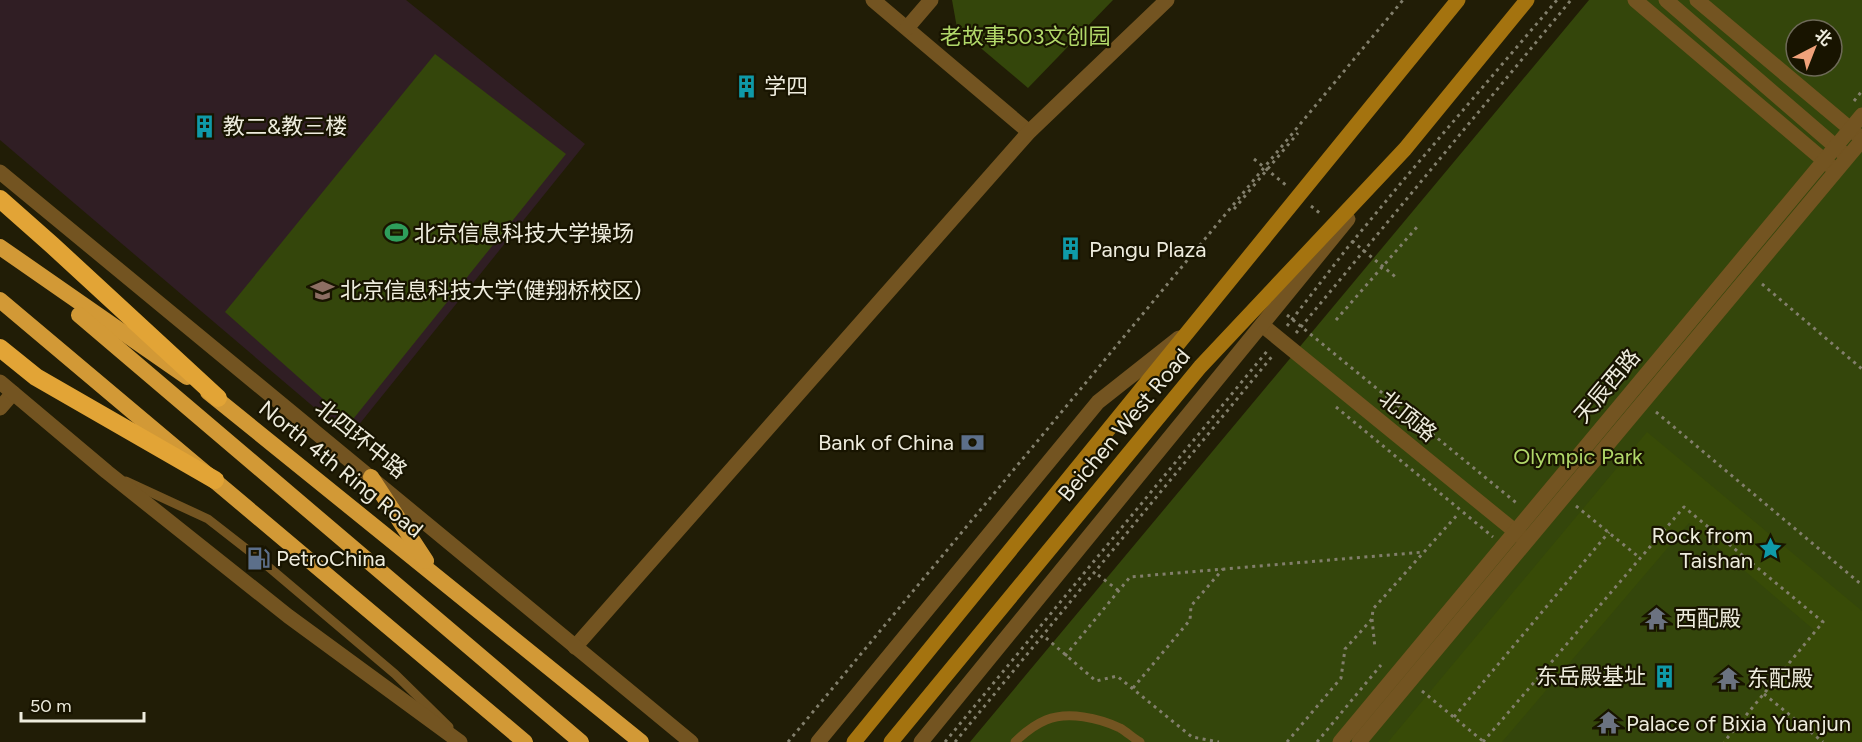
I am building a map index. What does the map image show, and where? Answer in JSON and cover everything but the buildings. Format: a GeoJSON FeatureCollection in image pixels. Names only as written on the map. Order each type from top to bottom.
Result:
{"type":"FeatureCollection","features":[{"type":"Feature","properties":{"kind":"highway"},"geometry":{"type":"LineString","coordinates":[[0,199],[218,398]]}},
{"type":"Feature","properties":{"kind":"highway"},"geometry":{"type":"LineString","coordinates":[[5,251],[581,742]]}},
{"type":"Feature","properties":{"kind":"highway","name":"North 4th Ring Road"},"geometry":{"type":"LineString","coordinates":[[5,251],[218,398],[642,742]]}},
{"type":"Feature","properties":{"kind":"highway"},"geometry":{"type":"LineString","coordinates":[[0,300],[525,742]]}},
{"type":"Feature","properties":{"kind":"highway"},"geometry":{"type":"LineString","coordinates":[[0,348],[36,377],[215,480]]}},
{"type":"Feature","properties":{"kind":"highway"},"geometry":{"type":"LineString","coordinates":[[371,477],[435,574]]}},
{"type":"Feature","properties":{"kind":"main road","name":"Beichen West Road"},"geometry":{"type":"LineString","coordinates":[[854,742],[1458,0]]}},
{"type":"Feature","properties":{"kind":"main road","name":"Beichen West Road"},"geometry":{"type":"LineString","coordinates":[[891,742],[1200,367],[1405,149],[1527,0]]}},
{"type":"Feature","properties":{"kind":"street"},"geometry":{"type":"LineString","coordinates":[[873,0],[1029,132]]}},
{"type":"Feature","properties":{"kind":"street"},"geometry":{"type":"LineString","coordinates":[[907,28],[931,0]]}},
{"type":"Feature","properties":{"kind":"street"},"geometry":{"type":"LineString","coordinates":[[575,646],[1029,132],[1167,0]]}},
{"type":"Feature","properties":{"kind":"street"},"geometry":{"type":"LineString","coordinates":[[1635,0],[1830,166]]}},
{"type":"Feature","properties":{"kind":"street"},"geometry":{"type":"LineString","coordinates":[[1666,0],[1842,152]]}},
{"type":"Feature","properties":{"kind":"street"},"geometry":{"type":"LineString","coordinates":[[1697,0],[1858,136]]}},
{"type":"Feature","properties":{"kind":"street","name":"天辰西路"},"geometry":{"type":"LineString","coordinates":[[1340,742],[1503,546],[1521,536],[1530,514],[1858,136],[1862,115]]}},
{"type":"Feature","properties":{"kind":"street","name":"Beichen West Road"},"geometry":{"type":"LineString","coordinates":[[921,742],[1405,149]]}},
{"type":"Feature","properties":{"kind":"street","name":"天辰西路"},"geometry":{"type":"LineString","coordinates":[[1359,742],[1521,536],[1830,166]]}},
{"type":"Feature","properties":{"kind":"street","name":"北四环中路"},"geometry":{"type":"LineString","coordinates":[[0,172],[691,742]]}},
{"type":"Feature","properties":{"kind":"street","name":"北顶路"},"geometry":{"type":"LineString","coordinates":[[1262,325],[1279,344],[1521,536]]}},
{"type":"Feature","properties":{"kind":"street","name":"Beichen West Road"},"geometry":{"type":"LineString","coordinates":[[818,742],[1098,402],[1191,328]]}},
{"type":"Feature","properties":{"kind":"street"},"geometry":{"type":"LineString","coordinates":[[0,382],[107,472],[288,616],[463,742]]}},
{"type":"Feature","properties":{"kind":"street"},"geometry":{"type":"LineString","coordinates":[[0,408],[13,393]]}},
{"type":"Feature","properties":{"kind":"lane"},"geometry":{"type":"LineString","coordinates":[[107,472],[208,519],[258,558],[395,674],[463,742]]}},
{"type":"Feature","properties":{"kind":"lane"},"geometry":{"type":"LineString","coordinates":[[1014,742],[1028,730],[1047,719],[1072,716],[1097,720],[1121,729],[1140,742]]}},
{"type":"Feature","properties":{"kind":"path"},"geometry":{"type":"LineString","coordinates":[[788,742],[1403,0]]}},
{"type":"Feature","properties":{"kind":"path"},"geometry":{"type":"LineString","coordinates":[[1286,327],[1406,177],[1557,0]]}},
{"type":"Feature","properties":{"kind":"path"},"geometry":{"type":"LineString","coordinates":[[1309,315],[1571,0]]}},
{"type":"Feature","properties":{"kind":"path"},"geometry":{"type":"LineString","coordinates":[[945,742],[1267,351],[1300,327],[1571,0]]}},
{"type":"Feature","properties":{"kind":"path"},"geometry":{"type":"LineString","coordinates":[[1234,209],[1298,133]]}},
{"type":"Feature","properties":{"kind":"path"},"geometry":{"type":"LineString","coordinates":[[1397,211],[1402,215]]}},
{"type":"Feature","properties":{"kind":"path"},"geometry":{"type":"LineString","coordinates":[[1336,320],[1417,227]]}},
{"type":"Feature","properties":{"kind":"path"},"geometry":{"type":"LineString","coordinates":[[1761,283],[1862,369]]}},
{"type":"Feature","properties":{"kind":"path"},"geometry":{"type":"LineString","coordinates":[[1317,306],[1323,310]]}},
{"type":"Feature","properties":{"kind":"path"},"geometry":{"type":"LineString","coordinates":[[1276,307],[1530,514]]}},
{"type":"Feature","properties":{"kind":"path"},"geometry":{"type":"LineString","coordinates":[[955,742],[1274,357],[1279,344]]}},
{"type":"Feature","properties":{"kind":"path"},"geometry":{"type":"LineString","coordinates":[[1267,351],[1274,357]]}},
{"type":"Feature","properties":{"kind":"path"},"geometry":{"type":"LineString","coordinates":[[1329,402],[1503,546]]}},
{"type":"Feature","properties":{"kind":"path"},"geometry":{"type":"LineString","coordinates":[[1654,410],[1862,585]]}},
{"type":"Feature","properties":{"kind":"path"},"geometry":{"type":"LineString","coordinates":[[1575,506],[1640,558]]}},
{"type":"Feature","properties":{"kind":"path"},"geometry":{"type":"LineString","coordinates":[[1421,690],[1484,742],[1684,507],[1823,622],[1724,742]]}},
{"type":"Feature","properties":{"kind":"path"},"geometry":{"type":"LineString","coordinates":[[1375,648],[1373,609],[1458,514]]}},
{"type":"Feature","properties":{"kind":"path"},"geometry":{"type":"LineString","coordinates":[[1454,717],[1608,532]]}},
{"type":"Feature","properties":{"kind":"path"},"geometry":{"type":"LineString","coordinates":[[1065,656],[1131,577],[1424,552]]}},
{"type":"Feature","properties":{"kind":"path"},"geometry":{"type":"LineString","coordinates":[[1133,688],[1190,620],[1191,606],[1223,569]]}},
{"type":"Feature","properties":{"kind":"path"},"geometry":{"type":"LineString","coordinates":[[1098,575],[1119,591]]}},
{"type":"Feature","properties":{"kind":"path"},"geometry":{"type":"LineString","coordinates":[[1287,742],[1341,678],[1345,649],[1372,619]]}},
{"type":"Feature","properties":{"kind":"path"},"geometry":{"type":"LineString","coordinates":[[1046,638],[1096,681],[1117,676],[1192,737],[1219,742]]}},
{"type":"Feature","properties":{"kind":"path"},"geometry":{"type":"LineString","coordinates":[[1764,694],[1823,742]]}},
{"type":"Feature","properties":{"kind":"shaded area","name":"北京信息科技大学(健翔桥校区)"},"geometry":{"type":"Polygon","coordinates":[[[0,0],[406,0],[585,144],[349,437],[0,140],[0,0]]]}},
{"type":"Feature","properties":{"kind":"green space","name":"老故事503文创园"},"geometry":{"type":"Polygon","coordinates":[[[952,0],[1113,0],[1028,88],[957,28],[952,0]]]}},
{"type":"Feature","properties":{"kind":"green space","name":"Olympic Park"},"geometry":{"type":"Polygon","coordinates":[[[1589,0],[1862,0],[1862,742],[970,742],[1589,0]]]}},
{"type":"Feature","properties":{"kind":"green space","name":"北京信息科技大学操场"},"geometry":{"type":"Polygon","coordinates":[[[435,54],[566,154],[350,423],[225,312],[435,54]]]}},
{"type":"Feature","properties":{"kind":"green space"},"geometry":{"type":"Polygon","coordinates":[[[1647,432],[1862,611],[1862,742],[1722,742],[1814,630],[1689,523],[1502,742],[1388,742],[1647,432]]]}},
{"type":"Feature","properties":{"kind":"place","name":"学四"},"geometry":{"type":"Point","coordinates":[746,86]}},
{"type":"Feature","properties":{"kind":"place","name":"教二&教三楼"},"geometry":{"type":"Point","coordinates":[205,126]}},
{"type":"Feature","properties":{"kind":"place","name":"北京信息科技大学操场"},"geometry":{"type":"Point","coordinates":[396,233]}},
{"type":"Feature","properties":{"kind":"place","name":"Pangu Plaza"},"geometry":{"type":"Point","coordinates":[1071,249]}},
{"type":"Feature","properties":{"kind":"place","name":"北京信息科技大学(健翔桥校区)"},"geometry":{"type":"Point","coordinates":[322,290]}},
{"type":"Feature","properties":{"kind":"place","name":"Bank of China"},"geometry":{"type":"Point","coordinates":[972,442]}},
{"type":"Feature","properties":{"kind":"place","name":"Rock from Taishan"},"geometry":{"type":"Point","coordinates":[1771,548]}},
{"type":"Feature","properties":{"kind":"place","name":"PetroChina"},"geometry":{"type":"Point","coordinates":[258,558]}},
{"type":"Feature","properties":{"kind":"place","name":"西配殿"},"geometry":{"type":"Point","coordinates":[1657,618]}},
{"type":"Feature","properties":{"kind":"place","name":"东岳殿基址"},"geometry":{"type":"Point","coordinates":[1664,676]}},
{"type":"Feature","properties":{"kind":"place","name":"东配殿"},"geometry":{"type":"Point","coordinates":[1729,678]}},
{"type":"Feature","properties":{"kind":"place","name":"Palace of Bixia Yuanjun"},"geometry":{"type":"Point","coordinates":[1608,723]}}]}
